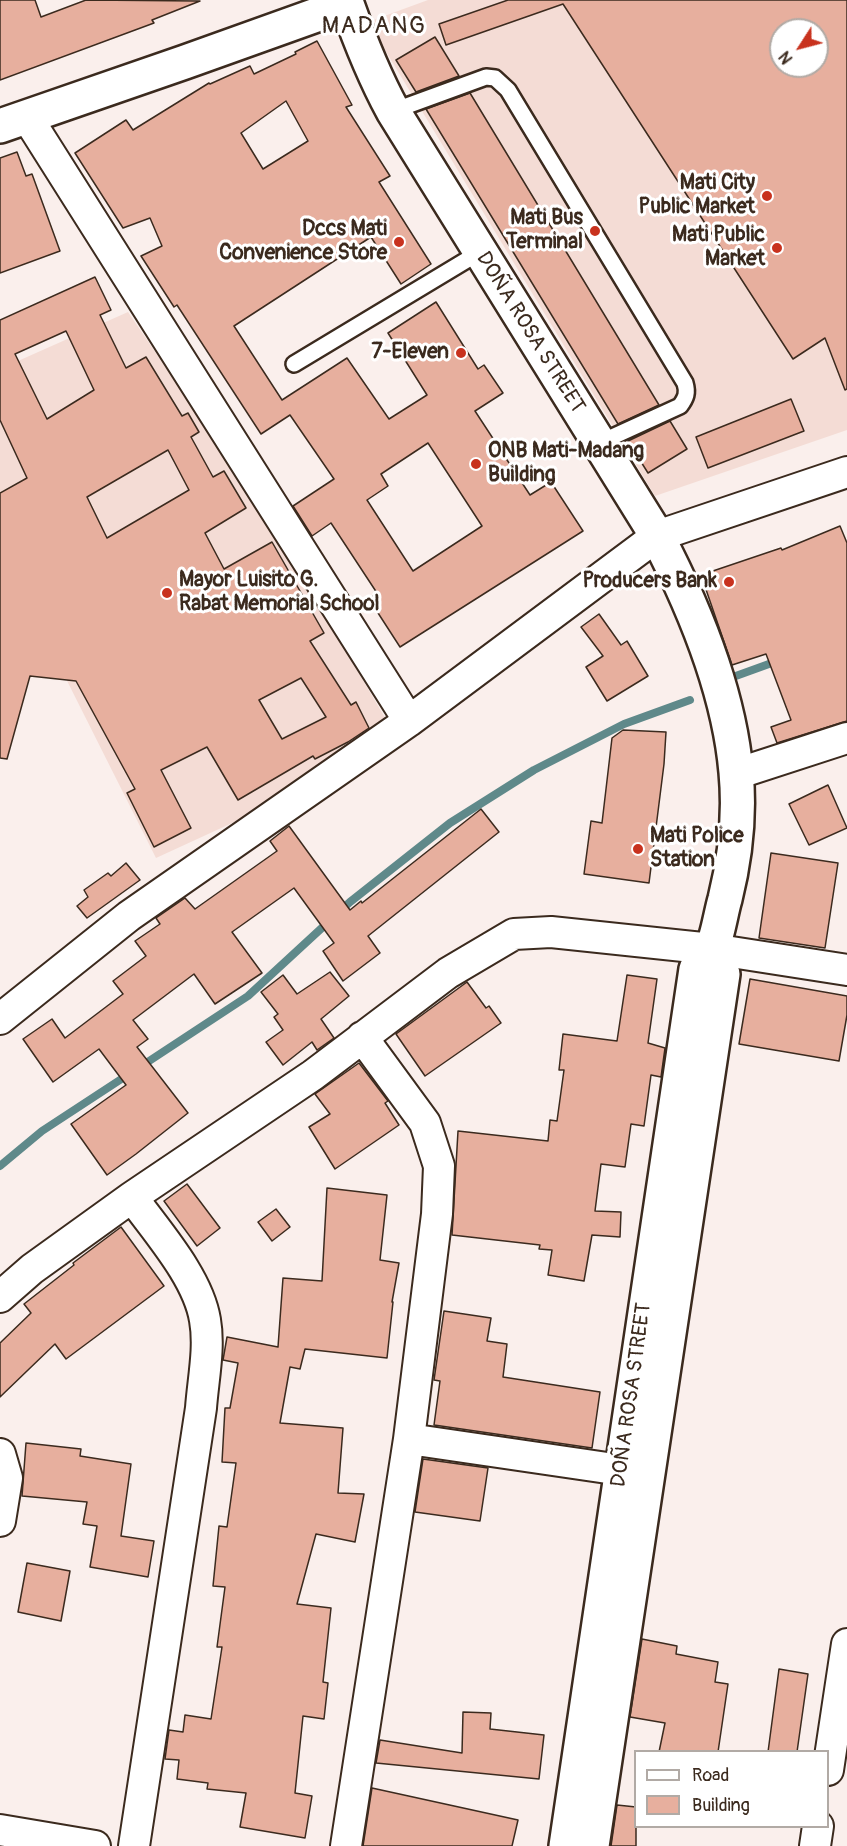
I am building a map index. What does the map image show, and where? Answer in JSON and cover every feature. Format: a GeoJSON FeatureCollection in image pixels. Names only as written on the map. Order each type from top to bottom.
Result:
{"type":"FeatureCollection","features":[{"type":"Feature","properties":{"kind":"street","name":"DOÑA ROSA STREET"},"geometry":{"type":"LineString","coordinates":[[350,1],[367,60],[393,111],[657,536],[671,563],[689,605],[718,686],[728,720],[736,774],[734,850],[728,883],[712,949],[696,969],[634,1473],[592,1846]]}},
{"type":"Feature","properties":{"kind":"street"},"geometry":{"type":"LineString","coordinates":[[350,1],[185,63],[13,121],[409,721]]}},
{"type":"Feature","properties":{"kind":"street"},"geometry":{"type":"LineString","coordinates":[[0,1020],[129,916],[409,721],[657,536],[847,472]]}},
{"type":"Feature","properties":{"kind":"street"},"geometry":{"type":"LineString","coordinates":[[736,774],[847,738]]}},
{"type":"Feature","properties":{"kind":"street"},"geometry":{"type":"LineString","coordinates":[[0,1297],[32,1269],[132,1197],[313,1075],[447,973],[514,934],[550,932],[712,949],[847,970]]}},
{"type":"Feature","properties":{"kind":"street"},"geometry":{"type":"LineString","coordinates":[[346,1846],[409,1439],[437,1214],[439,1166],[425,1123],[362,1037]]}},
{"type":"Feature","properties":{"kind":"street"},"geometry":{"type":"LineString","coordinates":[[132,1197],[196,1287],[205,1320],[206,1350],[201,1408],[134,1846]]}},
{"type":"Feature","properties":{"kind":"street"},"geometry":{"type":"LineString","coordinates":[[409,1439],[634,1473]]}},
{"type":"Feature","properties":{"kind":"street"},"geometry":{"type":"LineString","coordinates":[[0,1454],[7,1478],[0,1521]]}},
{"type":"Feature","properties":{"kind":"street","name":"DOÑA ROSA STREET"},"geometry":{"type":"LineString","coordinates":[[566,1846],[634,1473]]}},
{"type":"Feature","properties":{"kind":"street"},"geometry":{"type":"LineString","coordinates":[[829,1763],[847,1644]]}},
{"type":"Feature","properties":{"kind":"street"},"geometry":{"type":"LineString","coordinates":[[815,1846],[818,1828]]}},
{"type":"Feature","properties":{"kind":"street"},"geometry":{"type":"LineString","coordinates":[[0,1830],[95,1846]]}},
{"type":"Feature","properties":{"kind":"lane"},"geometry":{"type":"LineString","coordinates":[[393,111],[486,77],[495,78],[507,90],[685,383],[687,390],[686,398],[680,406],[599,443]]}},
{"type":"Feature","properties":{"kind":"lane"},"geometry":{"type":"LineString","coordinates":[[294,364],[480,252]]}},
{"type":"Feature","properties":{"kind":"shaded area"},"geometry":{"type":"Polygon","coordinates":[[[428,0],[847,0],[847,430],[655,496],[368,22],[428,0]]]}},
{"type":"Feature","properties":{"kind":"shaded area","name":"Mayor Luisito G. Rabat Memorial School"},"geometry":{"type":"Polygon","coordinates":[[[128,312],[265,513],[391,728],[306,789],[156,858],[42,631],[0,554],[0,369],[128,312]]]}},
{"type":"Feature","properties":{"kind":"building"},"geometry":{"type":"Polygon","coordinates":[[[0,0],[35,0],[41,17],[86,0],[200,1],[152,20],[154,23],[0,80],[0,0]]]}},
{"type":"Feature","properties":{"kind":"building","name":"Mati Public Market"},"geometry":{"type":"Polygon","coordinates":[[[508,0],[847,0],[847,389],[845,390],[825,338],[793,359],[563,4],[446,45],[439,24],[508,0]]]}},
{"type":"Feature","properties":{"kind":"building"},"geometry":{"type":"Polygon","coordinates":[[[435,37],[459,76],[416,92],[396,60],[435,37]]]}},
{"type":"Feature","properties":{"kind":"building"},"geometry":{"type":"Polygon","coordinates":[[[317,41],[352,105],[346,107],[390,176],[379,182],[431,264],[401,284],[371,237],[234,326],[282,400],[347,358],[389,419],[427,395],[388,333],[436,302],[478,369],[484,365],[503,393],[475,411],[530,495],[551,482],[583,531],[400,647],[369,599],[377,593],[331,523],[312,536],[293,506],[334,479],[290,415],[261,434],[177,305],[174,307],[141,256],[162,246],[150,218],[123,228],[75,153],[126,120],[133,130],[209,83],[250,66],[254,74],[296,54],[295,52],[317,41]],[[286,101],[241,133],[263,169],[308,141],[286,101]],[[428,443],[381,474],[388,486],[367,500],[413,571],[482,526],[428,443]]]}},
{"type":"Feature","properties":{"kind":"building"},"geometry":{"type":"Polygon","coordinates":[[[470,93],[659,405],[618,424],[426,109],[470,93]]]}},
{"type":"Feature","properties":{"kind":"building"},"geometry":{"type":"Polygon","coordinates":[[[17,152],[26,176],[32,174],[60,251],[0,273],[0,158],[17,152]]]}},
{"type":"Feature","properties":{"kind":"building","name":"Mayor Luisito G. Rabat Memorial School"},"geometry":{"type":"Polygon","coordinates":[[[95,277],[111,310],[100,315],[126,368],[146,357],[182,416],[188,413],[199,432],[191,437],[213,477],[224,471],[246,508],[205,533],[224,569],[272,542],[324,633],[310,641],[351,705],[356,702],[369,728],[315,759],[313,756],[238,800],[207,747],[161,770],[191,828],[154,847],[127,793],[135,789],[76,681],[30,676],[7,759],[0,758],[0,493],[27,478],[0,420],[0,320],[95,277]],[[66,331],[15,354],[47,419],[94,390],[66,331]],[[168,450],[87,497],[107,538],[189,490],[168,450]],[[301,678],[259,700],[282,739],[326,717],[301,678]]]}},
{"type":"Feature","properties":{"kind":"building"},"geometry":{"type":"Polygon","coordinates":[[[791,399],[804,431],[708,468],[696,437],[791,399]]]}},
{"type":"Feature","properties":{"kind":"building"},"geometry":{"type":"Polygon","coordinates":[[[670,421],[687,449],[648,473],[628,441],[670,421]]]}},
{"type":"Feature","properties":{"kind":"building"},"geometry":{"type":"Polygon","coordinates":[[[840,526],[847,543],[847,721],[777,743],[771,727],[791,720],[766,654],[732,665],[701,575],[781,548],[782,550],[840,526]]]}},
{"type":"Feature","properties":{"kind":"building"},"geometry":{"type":"Polygon","coordinates":[[[599,614],[621,645],[627,641],[648,676],[607,701],[586,667],[603,656],[581,627],[599,614]]]}},
{"type":"Feature","properties":{"kind":"building"},"geometry":{"type":"Polygon","coordinates":[[[623,730],[666,732],[649,883],[584,874],[591,821],[602,823],[612,738],[623,730]]]}},
{"type":"Feature","properties":{"kind":"building"},"geometry":{"type":"Polygon","coordinates":[[[828,785],[847,828],[809,845],[789,804],[828,785]]]}},
{"type":"Feature","properties":{"kind":"building"},"geometry":{"type":"Polygon","coordinates":[[[481,809],[499,832],[368,936],[380,953],[343,981],[323,951],[334,943],[294,888],[232,932],[262,973],[215,1004],[194,974],[133,1020],[148,1039],[137,1047],[188,1113],[107,1175],[71,1124],[126,1085],[99,1049],[53,1082],[23,1039],[52,1019],[65,1038],[123,994],[113,981],[146,956],[135,941],[160,924],[156,918],[185,898],[195,909],[277,851],[270,841],[289,826],[350,910],[481,809]]]}},
{"type":"Feature","properties":{"kind":"building"},"geometry":{"type":"Polygon","coordinates":[[[771,853],[838,863],[825,948],[759,938],[771,853]]]}},
{"type":"Feature","properties":{"kind":"building"},"geometry":{"type":"Polygon","coordinates":[[[126,863],[140,880],[87,918],[77,906],[88,897],[84,890],[108,873],[111,876],[126,863]]]}},
{"type":"Feature","properties":{"kind":"building"},"geometry":{"type":"Polygon","coordinates":[[[330,972],[349,996],[321,1019],[334,1038],[317,1050],[312,1042],[283,1065],[266,1042],[283,1030],[274,1017],[278,1014],[261,992],[283,975],[297,994],[330,972]]]}},
{"type":"Feature","properties":{"kind":"building"},"geometry":{"type":"Polygon","coordinates":[[[627,975],[657,979],[648,1043],[665,1048],[661,1077],[651,1075],[644,1126],[631,1124],[625,1167],[601,1164],[595,1211],[621,1212],[620,1237],[592,1235],[584,1281],[548,1275],[552,1250],[539,1249],[540,1245],[452,1235],[458,1131],[548,1141],[550,1120],[557,1121],[564,1070],[559,1070],[563,1034],[617,1041],[627,975]]]}},
{"type":"Feature","properties":{"kind":"building"},"geometry":{"type":"Polygon","coordinates":[[[750,979],[847,996],[847,1015],[839,1061],[739,1044],[750,979]]]}},
{"type":"Feature","properties":{"kind":"building"},"geometry":{"type":"Polygon","coordinates":[[[467,982],[486,1008],[489,1006],[501,1023],[425,1076],[396,1034],[467,982]]]}},
{"type":"Feature","properties":{"kind":"building"},"geometry":{"type":"Polygon","coordinates":[[[359,1063],[388,1101],[385,1103],[399,1125],[335,1169],[309,1127],[330,1114],[315,1094],[359,1063]]]}},
{"type":"Feature","properties":{"kind":"building"},"geometry":{"type":"Polygon","coordinates":[[[187,1184],[220,1228],[197,1246],[164,1201],[187,1184]]]}},
{"type":"Feature","properties":{"kind":"building"},"geometry":{"type":"Polygon","coordinates":[[[327,1188],[387,1195],[380,1260],[399,1263],[392,1302],[387,1358],[305,1349],[300,1369],[290,1367],[280,1423],[343,1428],[338,1493],[364,1494],[355,1542],[316,1534],[297,1604],[331,1608],[323,1682],[328,1683],[324,1719],[303,1716],[295,1793],[312,1796],[305,1838],[240,1827],[246,1793],[207,1789],[208,1783],[177,1779],[179,1760],[165,1759],[169,1730],[183,1732],[185,1715],[211,1719],[222,1647],[217,1647],[225,1587],[213,1586],[219,1526],[227,1527],[236,1463],[222,1462],[225,1408],[230,1408],[238,1363],[223,1360],[227,1337],[278,1347],[283,1278],[322,1281],[327,1188]]]}},
{"type":"Feature","properties":{"kind":"building"},"geometry":{"type":"Polygon","coordinates":[[[276,1209],[290,1227],[272,1241],[258,1222],[276,1209]]]}},
{"type":"Feature","properties":{"kind":"building"},"geometry":{"type":"Polygon","coordinates":[[[121,1227],[164,1286],[66,1359],[55,1344],[0,1397],[0,1343],[31,1313],[24,1304],[121,1227]]]}},
{"type":"Feature","properties":{"kind":"building"},"geometry":{"type":"Polygon","coordinates":[[[444,1311],[491,1318],[487,1341],[507,1344],[503,1377],[600,1392],[592,1448],[434,1425],[440,1381],[434,1380],[444,1311]]]}},
{"type":"Feature","properties":{"kind":"building"},"geometry":{"type":"Polygon","coordinates":[[[26,1443],[81,1449],[80,1456],[131,1464],[121,1536],[154,1541],[148,1577],[90,1567],[97,1526],[83,1524],[87,1502],[22,1496],[26,1443]]]}},
{"type":"Feature","properties":{"kind":"building"},"geometry":{"type":"Polygon","coordinates":[[[423,1459],[488,1468],[480,1521],[415,1512],[423,1459]]]}},
{"type":"Feature","properties":{"kind":"building"},"geometry":{"type":"Polygon","coordinates":[[[27,1563],[70,1571],[61,1621],[18,1612],[27,1563]]]}},
{"type":"Feature","properties":{"kind":"building"},"geometry":{"type":"Polygon","coordinates":[[[642,1639],[677,1646],[676,1654],[718,1662],[715,1682],[728,1684],[718,1750],[659,1750],[665,1723],[630,1717],[642,1639]]]}},
{"type":"Feature","properties":{"kind":"building"},"geometry":{"type":"Polygon","coordinates":[[[779,1669],[808,1674],[797,1750],[768,1750],[779,1669]]]}},
{"type":"Feature","properties":{"kind":"building"},"geometry":{"type":"Polygon","coordinates":[[[463,1712],[491,1713],[490,1729],[544,1735],[539,1779],[376,1763],[380,1740],[462,1753],[463,1712]]]}},
{"type":"Feature","properties":{"kind":"building"},"geometry":{"type":"Polygon","coordinates":[[[372,1788],[518,1820],[512,1846],[363,1846],[372,1788]]]}},
{"type":"Feature","properties":{"kind":"building"},"geometry":{"type":"Polygon","coordinates":[[[617,1805],[634,1807],[636,1846],[611,1846],[617,1805]]]}},
{"type":"Feature","properties":{"kind":"waterway"},"geometry":{"type":"LineString","coordinates":[[733,677],[780,660]]}},
{"type":"Feature","properties":{"kind":"waterway"},"geometry":{"type":"LineString","coordinates":[[140,1067],[248,996],[350,902],[450,823],[534,770],[624,724],[690,700]]}},
{"type":"Feature","properties":{"kind":"waterway"},"geometry":{"type":"LineString","coordinates":[[0,1166],[42,1131],[129,1074]]}},
{"type":"Feature","properties":{"kind":"place","name":"Mati City Public Market"},"geometry":{"type":"Point","coordinates":[767,196]}},
{"type":"Feature","properties":{"kind":"place","name":"Mati Bus Terminal"},"geometry":{"type":"Point","coordinates":[595,231]}},
{"type":"Feature","properties":{"kind":"place","name":"Dccs Mati Convenience Store"},"geometry":{"type":"Point","coordinates":[399,242]}},
{"type":"Feature","properties":{"kind":"place","name":"Mati Public Market"},"geometry":{"type":"Point","coordinates":[777,248]}},
{"type":"Feature","properties":{"kind":"place","name":"7-Eleven"},"geometry":{"type":"Point","coordinates":[461,353]}},
{"type":"Feature","properties":{"kind":"place","name":"ONB Mati-Madang Building"},"geometry":{"type":"Point","coordinates":[476,464]}},
{"type":"Feature","properties":{"kind":"place","name":"Producers Bank"},"geometry":{"type":"Point","coordinates":[729,582]}},
{"type":"Feature","properties":{"kind":"place","name":"Mayor Luisito G. Rabat Memorial School"},"geometry":{"type":"Point","coordinates":[167,593]}},
{"type":"Feature","properties":{"kind":"place","name":"Mati Police Station"},"geometry":{"type":"Point","coordinates":[638,849]}},
{"type":"Feature","properties":{"kind":"district","name":"MADANG"},"geometry":{"type":"Point","coordinates":[374,27]}}]}
